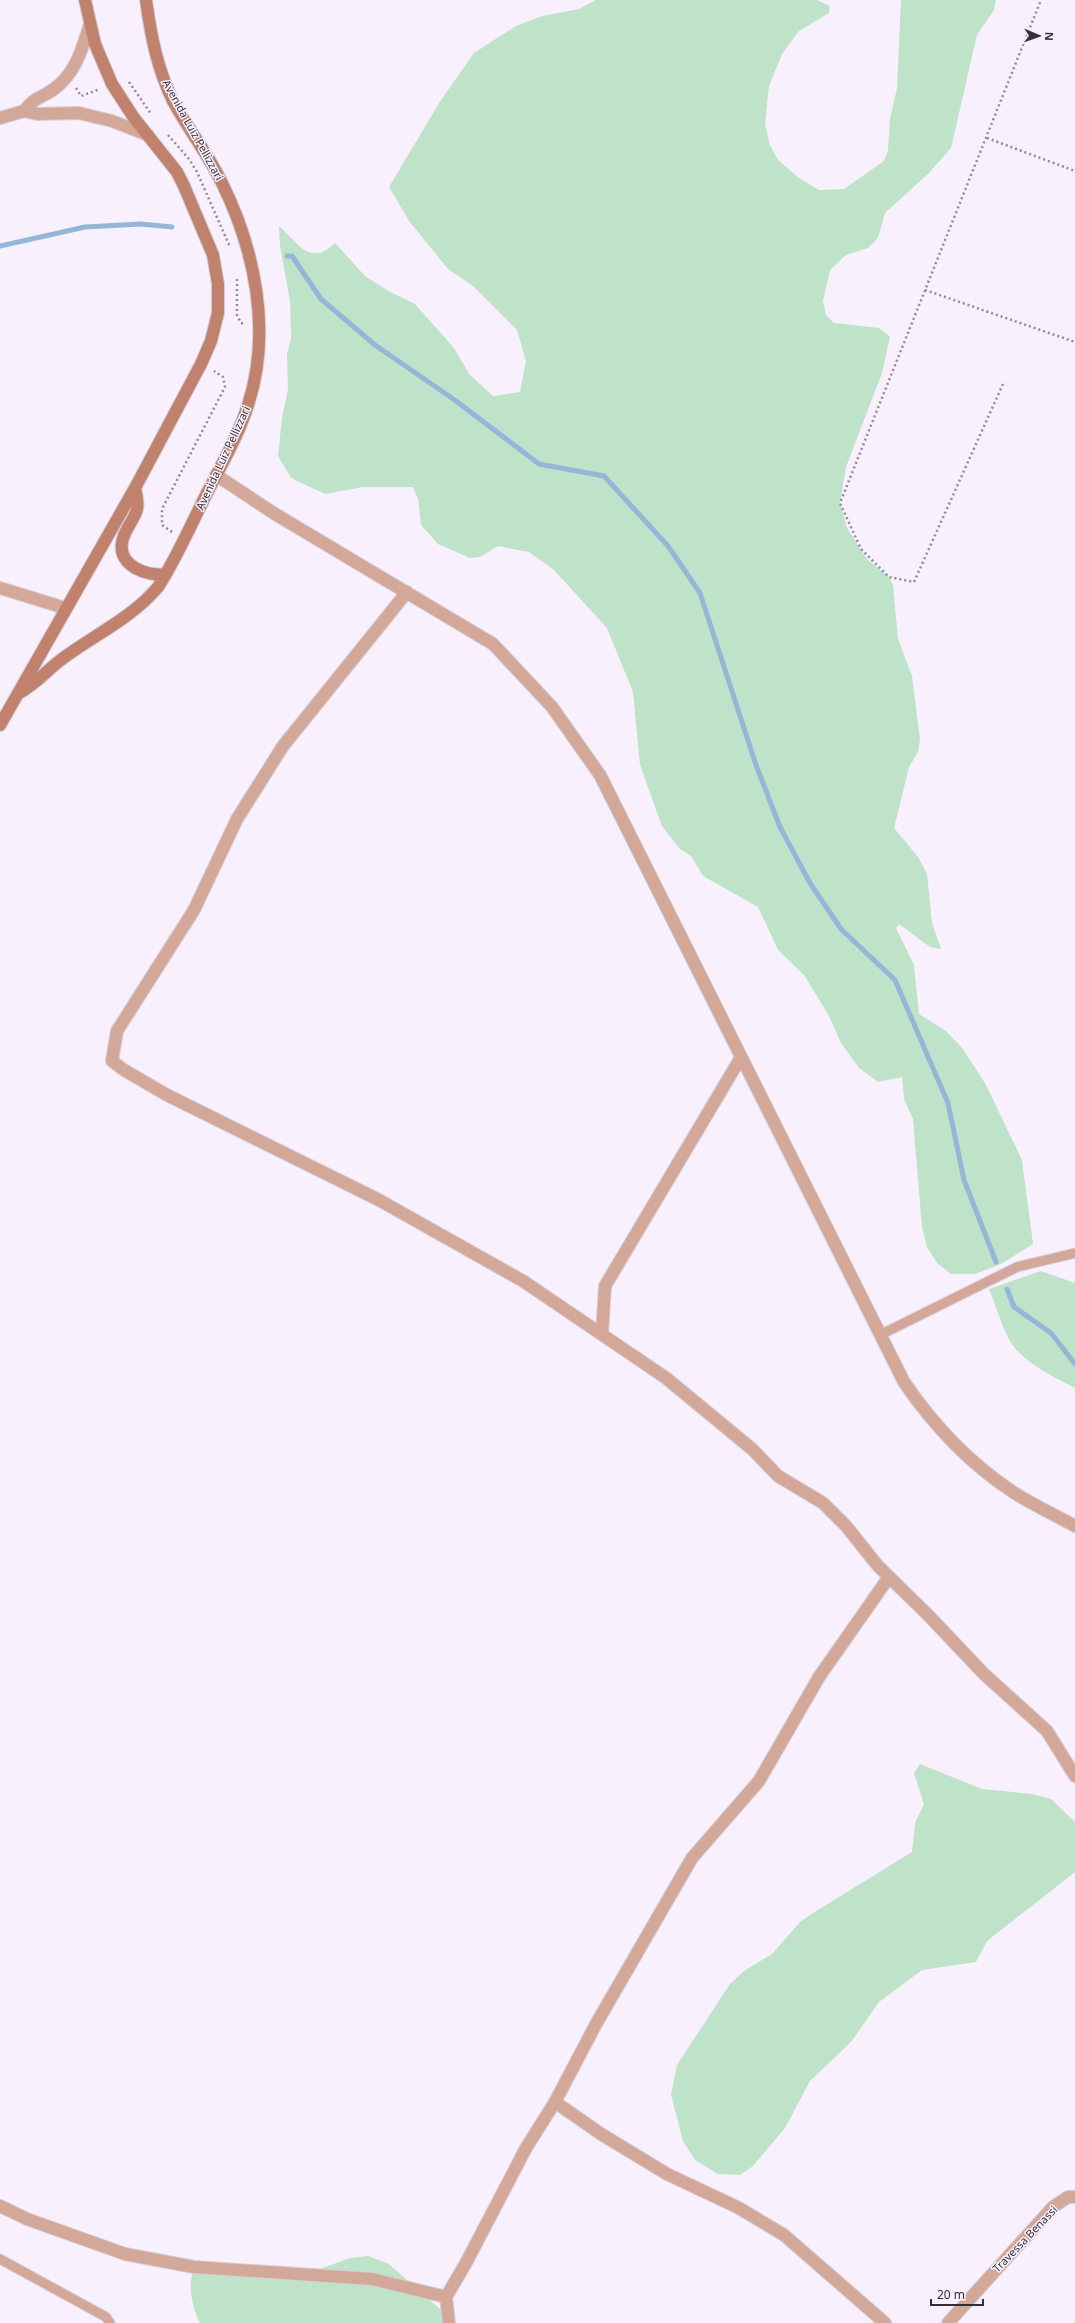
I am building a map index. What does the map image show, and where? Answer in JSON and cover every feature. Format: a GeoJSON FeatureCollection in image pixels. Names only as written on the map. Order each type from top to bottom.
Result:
{"type":"FeatureCollection","features":[{"type":"Feature","properties":{"kind":"main road","name":"Avenida Luiz Pellizzari"},"geometry":{"type":"LineString","coordinates":[[0,725],[19,693],[26,676],[135,488],[201,364],[211,341],[218,313],[216,269],[213,255],[184,186],[112,84],[95,44],[85,0]]}},
{"type":"Feature","properties":{"kind":"main road","name":"Avenida Luiz Pellizzari"},"geometry":{"type":"LineString","coordinates":[[19,693],[35,684],[62,659],[140,606],[158,587],[184,539],[243,420],[256,369],[259,327],[252,263],[244,236],[222,184],[174,102],[164,81],[153,45],[146,0]]}},
{"type":"Feature","properties":{"kind":"main road"},"geometry":{"type":"LineString","coordinates":[[135,488],[138,508],[122,543],[123,551],[130,564],[142,573],[150,575],[166,574]]}},
{"type":"Feature","properties":{"kind":"street"},"geometry":{"type":"LineString","coordinates":[[24,111],[34,99],[54,89],[68,76],[81,52],[90,24]]}},
{"type":"Feature","properties":{"kind":"street"},"geometry":{"type":"LineString","coordinates":[[0,118],[24,111],[37,114],[65,112],[96,116],[148,135]]}},
{"type":"Feature","properties":{"kind":"street"},"geometry":{"type":"LineString","coordinates":[[216,476],[493,644],[533,685],[569,729],[600,775],[740,1059],[904,1382],[933,1421],[954,1444],[986,1472],[1014,1493],[1075,1526]]}},
{"type":"Feature","properties":{"kind":"street"},"geometry":{"type":"LineString","coordinates":[[0,588],[65,608]]}},
{"type":"Feature","properties":{"kind":"street"},"geometry":{"type":"LineString","coordinates":[[407,592],[283,746],[237,819],[194,910],[117,1032],[112,1061],[124,1070],[167,1095],[379,1200],[523,1281],[666,1378],[752,1449],[778,1476],[823,1503],[846,1526],[878,1566],[984,1674],[1047,1732],[1075,1776]]}},
{"type":"Feature","properties":{"kind":"street"},"geometry":{"type":"LineString","coordinates":[[602,1334],[605,1286],[740,1059]]}},
{"type":"Feature","properties":{"kind":"street"},"geometry":{"type":"LineString","coordinates":[[449,2323],[446,2297],[466,2263],[526,2148],[555,2102],[596,2024],[692,1858],[758,1781],[819,1677],[889,1577]]}},
{"type":"Feature","properties":{"kind":"street"},"geometry":{"type":"LineString","coordinates":[[555,2102],[601,2134],[667,2174],[739,2208],[784,2235],[885,2323]]}},
{"type":"Feature","properties":{"kind":"street","name":"Travessa Benassi"},"geometry":{"type":"LineString","coordinates":[[948,2323],[1053,2207],[1068,2197],[1075,2197]]}},
{"type":"Feature","properties":{"kind":"street"},"geometry":{"type":"LineString","coordinates":[[0,2206],[27,2219],[125,2254],[194,2267],[372,2278],[446,2297]]}},
{"type":"Feature","properties":{"kind":"lane"},"geometry":{"type":"LineString","coordinates":[[880,1335],[1017,1267],[1075,1253]]}},
{"type":"Feature","properties":{"kind":"lane"},"geometry":{"type":"LineString","coordinates":[[0,2259],[106,2317],[110,2323]]}},
{"type":"Feature","properties":{"kind":"path"},"geometry":{"type":"LineString","coordinates":[[1003,384],[914,582],[889,577],[861,549],[840,504],[1041,0]]}},
{"type":"Feature","properties":{"kind":"path"},"geometry":{"type":"LineString","coordinates":[[987,138],[1075,171]]}},
{"type":"Feature","properties":{"kind":"path"},"geometry":{"type":"LineString","coordinates":[[925,290],[1075,342]]}},
{"type":"Feature","properties":{"kind":"path"},"geometry":{"type":"LineString","coordinates":[[184,539],[162,525],[162,509],[225,387],[224,377],[201,364]]}},
{"type":"Feature","properties":{"kind":"green space"},"geometry":{"type":"Polygon","coordinates":[[[596,0],[817,0],[830,6],[829,13],[799,31],[782,54],[769,86],[765,124],[770,145],[778,160],[799,178],[819,190],[844,189],[884,161],[888,150],[890,119],[897,88],[901,0],[996,0],[994,10],[977,35],[951,148],[929,173],[885,213],[878,238],[868,248],[846,255],[830,270],[823,301],[826,315],[834,323],[879,328],[890,337],[882,373],[846,467],[840,503],[847,528],[867,559],[889,577],[893,585],[898,639],[912,676],[920,739],[918,752],[909,767],[894,828],[918,857],[927,874],[932,923],[941,949],[930,947],[899,924],[896,928],[914,965],[919,1014],[946,1031],[963,1049],[986,1085],[1022,1160],[1033,1244],[1001,1264],[975,1274],[951,1274],[937,1263],[927,1247],[922,1227],[913,1119],[904,1099],[902,1077],[878,1082],[859,1068],[841,1043],[828,1014],[804,975],[778,950],[758,907],[703,876],[691,856],[680,849],[662,826],[640,765],[633,692],[607,628],[554,570],[529,552],[498,546],[480,557],[470,558],[438,544],[421,525],[418,499],[413,487],[363,487],[325,494],[291,478],[278,456],[282,418],[288,389],[287,354],[291,338],[290,301],[280,246],[279,226],[299,246],[312,253],[319,253],[326,250],[335,243],[365,276],[390,292],[415,304],[454,348],[469,374],[493,396],[520,392],[526,361],[517,330],[473,286],[448,269],[409,221],[389,187],[441,100],[474,53],[516,26],[542,16],[579,9],[596,0]]]}},
{"type":"Feature","properties":{"kind":"green space"},"geometry":{"type":"Polygon","coordinates":[[[1041,1271],[1075,1283],[1075,1388],[1030,1362],[1015,1348],[1004,1328],[989,1289],[1041,1271]]]}},
{"type":"Feature","properties":{"kind":"green space"},"geometry":{"type":"Polygon","coordinates":[[[920,1764],[982,1789],[1032,1794],[1051,1799],[1075,1822],[1075,1872],[987,1941],[976,1962],[922,1970],[879,2002],[851,2042],[810,2081],[785,2128],[753,2166],[740,2175],[718,2174],[695,2160],[683,2141],[671,2095],[677,2065],[730,1984],[744,1971],[772,1954],[800,1922],[912,1852],[915,1823],[924,1804],[914,1773],[920,1764]]]}},
{"type":"Feature","properties":{"kind":"green space"},"geometry":{"type":"Polygon","coordinates":[[[368,2256],[389,2264],[450,2318],[451,2323],[200,2323],[195,2311],[191,2290],[193,2270],[204,2264],[290,2280],[350,2258],[368,2256]]]}},
{"type":"Feature","properties":{"kind":"waterway"},"geometry":{"type":"LineString","coordinates":[[0,246],[85,227],[141,224],[172,227]]}},
{"type":"Feature","properties":{"kind":"waterway"},"geometry":{"type":"LineString","coordinates":[[287,256],[292,256],[321,299],[375,345],[456,401],[539,464],[604,476],[668,546],[700,593],[756,765],[780,827],[810,883],[841,929],[895,980],[948,1103],[964,1180],[996,1262]]}},
{"type":"Feature","properties":{"kind":"waterway"},"geometry":{"type":"LineString","coordinates":[[1007,1289],[1014,1307],[1051,1333],[1075,1364]]}}]}
